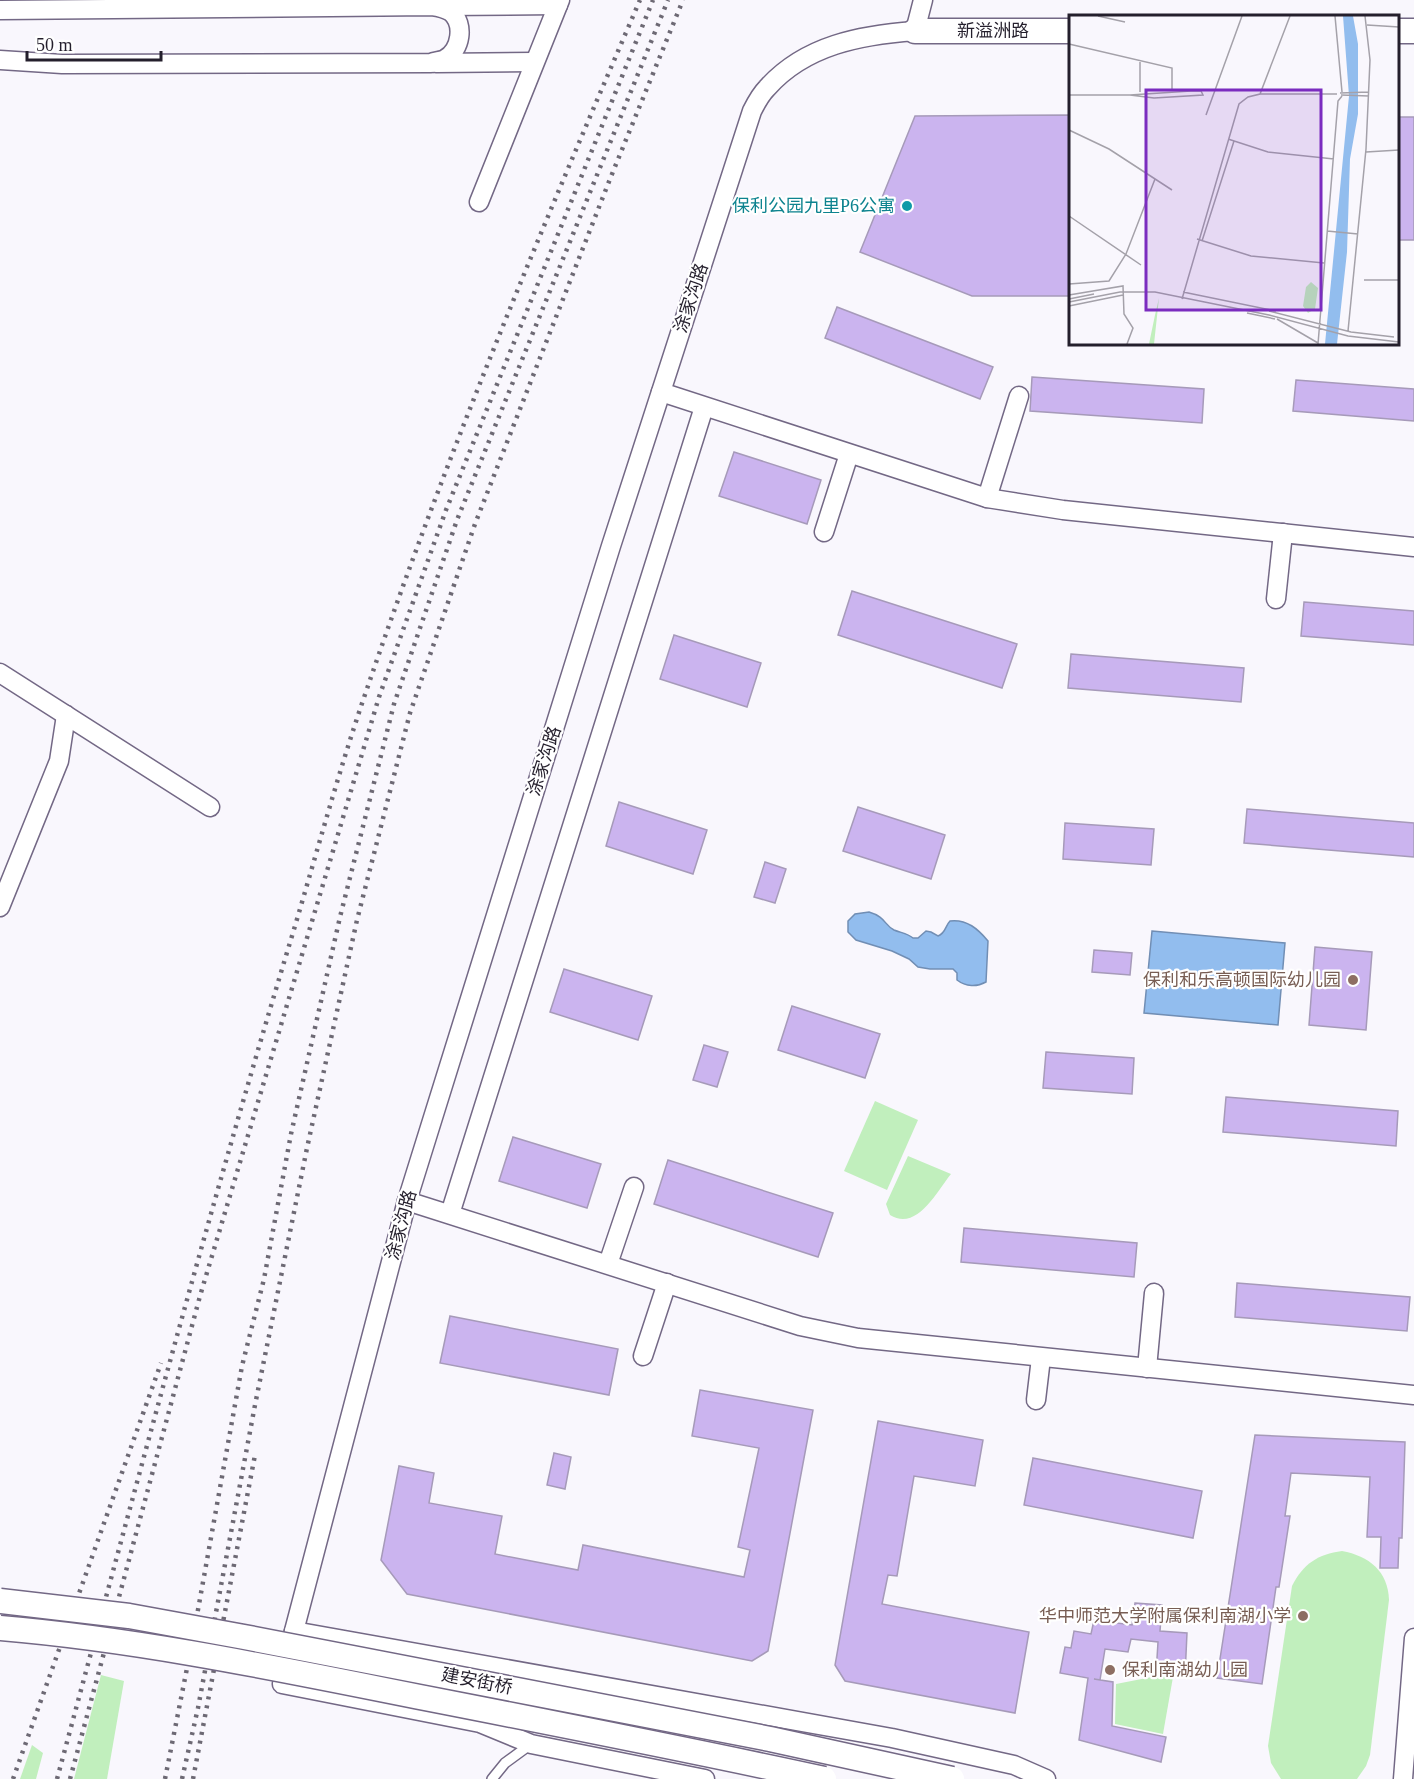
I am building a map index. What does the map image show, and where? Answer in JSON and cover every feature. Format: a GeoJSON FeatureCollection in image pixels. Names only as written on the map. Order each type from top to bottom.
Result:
{"type":"FeatureCollection","features":[{"type":"Feature","properties":{"kind":"main road","name":"新溢洲路"},"geometry":{"type":"LineString","coordinates":[[915,32],[1069,31]]}},
{"type":"Feature","properties":{"kind":"main road","name":"建安街桥"},"geometry":{"type":"LineString","coordinates":[[0,1601],[129,1616],[244,1636],[770,1738],[952,1779]]}},
{"type":"Feature","properties":{"kind":"main road","name":"建安街桥"},"geometry":{"type":"LineString","coordinates":[[0,1628],[70,1634],[253,1664],[824,1779]]}},
{"type":"Feature","properties":{"kind":"street"},"geometry":{"type":"LineString","coordinates":[[915,32],[923,0]]}},
{"type":"Feature","properties":{"kind":"street"},"geometry":{"type":"LineString","coordinates":[[0,10],[209,3],[432,6],[559,3],[479,202]]}},
{"type":"Feature","properties":{"kind":"street"},"geometry":{"type":"LineString","coordinates":[[431,63],[445,59],[454,51],[460,39],[459,26],[453,14],[443,8],[432,6]]}},
{"type":"Feature","properties":{"kind":"street","name":"涂家沟路"},"geometry":{"type":"LineString","coordinates":[[531,1744],[480,1723],[282,1684],[407,1200],[504,885],[752,111],[765,89],[780,74],[819,50],[878,34],[915,32]]}},
{"type":"Feature","properties":{"kind":"street"},"geometry":{"type":"LineString","coordinates":[[0,60],[62,64],[534,62]]}},
{"type":"Feature","properties":{"kind":"street"},"geometry":{"type":"LineString","coordinates":[[661,392],[987,498],[1064,510],[1414,547]]}},
{"type":"Feature","properties":{"kind":"street"},"geometry":{"type":"LineString","coordinates":[[987,498],[1019,396]]}},
{"type":"Feature","properties":{"kind":"street"},"geometry":{"type":"LineString","coordinates":[[450,1214],[704,406]]}},
{"type":"Feature","properties":{"kind":"street"},"geometry":{"type":"LineString","coordinates":[[824,532],[849,454]]}},
{"type":"Feature","properties":{"kind":"street"},"geometry":{"type":"LineString","coordinates":[[1276,599],[1283,533]]}},
{"type":"Feature","properties":{"kind":"street"},"geometry":{"type":"LineString","coordinates":[[0,673],[210,807]]}},
{"type":"Feature","properties":{"kind":"street"},"geometry":{"type":"LineString","coordinates":[[0,907],[59,761],[66,715]]}},
{"type":"Feature","properties":{"kind":"street"},"geometry":{"type":"LineString","coordinates":[[608,1264],[634,1187]]}},
{"type":"Feature","properties":{"kind":"street"},"geometry":{"type":"LineString","coordinates":[[407,1200],[800,1326],[849,1337],[1414,1395]]}},
{"type":"Feature","properties":{"kind":"street"},"geometry":{"type":"LineString","coordinates":[[643,1356],[667,1283]]}},
{"type":"Feature","properties":{"kind":"street"},"geometry":{"type":"LineString","coordinates":[[1147,1368],[1154,1293]]}},
{"type":"Feature","properties":{"kind":"street"},"geometry":{"type":"LineString","coordinates":[[1036,1400],[1041,1358]]}},
{"type":"Feature","properties":{"kind":"street"},"geometry":{"type":"LineString","coordinates":[[294,1631],[892,1738],[1014,1765],[1046,1779]]}},
{"type":"Feature","properties":{"kind":"street"},"geometry":{"type":"LineString","coordinates":[[1403,1779],[1414,1638]]}},
{"type":"Feature","properties":{"kind":"street"},"geometry":{"type":"LineString","coordinates":[[531,1744],[705,1779]]}},
{"type":"Feature","properties":{"kind":"lane"},"geometry":{"type":"LineString","coordinates":[[492,1779],[505,1762],[531,1744]]}},
{"type":"Feature","properties":{"kind":"green space"},"geometry":{"type":"Polygon","coordinates":[[[875,1101],[918,1120],[887,1190],[844,1171],[875,1101]]]}},
{"type":"Feature","properties":{"kind":"green space"},"geometry":{"type":"Polygon","coordinates":[[[908,1156],[951,1174],[925,1207],[909,1218],[900,1219],[890,1215],[886,1204],[908,1156]]]}},
{"type":"Feature","properties":{"kind":"green space"},"geometry":{"type":"Polygon","coordinates":[[[1342,1551],[1361,1557],[1375,1566],[1381,1573],[1388,1590],[1389,1600],[1370,1755],[1357,1779],[1281,1779],[1271,1763],[1268,1746],[1292,1586],[1296,1578],[1312,1561],[1342,1551]]]}},
{"type":"Feature","properties":{"kind":"green space"},"geometry":{"type":"Polygon","coordinates":[[[101,1675],[124,1681],[107,1779],[74,1779],[101,1675]]]}},
{"type":"Feature","properties":{"kind":"green space"},"geometry":{"type":"Polygon","coordinates":[[[1157,1676],[1173,1677],[1163,1734],[1115,1724],[1116,1684],[1157,1676]]]}},
{"type":"Feature","properties":{"kind":"green space"},"geometry":{"type":"Polygon","coordinates":[[[32,1745],[43,1753],[36,1779],[20,1779],[32,1745]]]}},
{"type":"Feature","properties":{"kind":"water"},"geometry":{"type":"Polygon","coordinates":[[[869,912],[879,916],[894,930],[913,938],[918,938],[926,931],[938,936],[943,933],[950,921],[972,926],[988,941],[986,982],[979,985],[964,984],[957,980],[957,973],[953,969],[918,967],[909,959],[892,951],[856,940],[848,932],[848,921],[855,914],[869,912]]]}},
{"type":"Feature","properties":{"kind":"water"},"geometry":{"type":"Polygon","coordinates":[[[1152,931],[1285,943],[1278,1025],[1144,1013],[1152,931]]]}},
{"type":"Feature","properties":{"kind":"building"},"geometry":{"type":"Polygon","coordinates":[[[1069,115],[1069,296],[972,296],[860,252],[915,116],[1069,115]]]}},
{"type":"Feature","properties":{"kind":"building"},"geometry":{"type":"Polygon","coordinates":[[[1399,117],[1414,117],[1414,240],[1399,240],[1399,117]]]}},
{"type":"Feature","properties":{"kind":"building"},"geometry":{"type":"Polygon","coordinates":[[[837,307],[993,367],[980,399],[825,338],[837,307]]]}},
{"type":"Feature","properties":{"kind":"building"},"geometry":{"type":"Polygon","coordinates":[[[1032,377],[1204,389],[1202,423],[1030,411],[1032,377]]]}},
{"type":"Feature","properties":{"kind":"building"},"geometry":{"type":"Polygon","coordinates":[[[1296,380],[1414,389],[1414,421],[1293,411],[1296,380]]]}},
{"type":"Feature","properties":{"kind":"building"},"geometry":{"type":"Polygon","coordinates":[[[734,452],[821,480],[807,524],[719,496],[734,452]]]}},
{"type":"Feature","properties":{"kind":"building"},"geometry":{"type":"Polygon","coordinates":[[[852,591],[1017,644],[1002,688],[838,635],[852,591]]]}},
{"type":"Feature","properties":{"kind":"building"},"geometry":{"type":"Polygon","coordinates":[[[1304,602],[1414,611],[1414,645],[1301,636],[1304,602]]]}},
{"type":"Feature","properties":{"kind":"building"},"geometry":{"type":"Polygon","coordinates":[[[674,635],[761,663],[747,707],[660,679],[674,635]]]}},
{"type":"Feature","properties":{"kind":"building"},"geometry":{"type":"Polygon","coordinates":[[[1071,654],[1244,668],[1241,702],[1068,688],[1071,654]]]}},
{"type":"Feature","properties":{"kind":"building"},"geometry":{"type":"Polygon","coordinates":[[[619,802],[707,830],[693,874],[606,846],[619,802]]]}},
{"type":"Feature","properties":{"kind":"building"},"geometry":{"type":"Polygon","coordinates":[[[858,807],[945,835],[931,879],[843,851],[858,807]]]}},
{"type":"Feature","properties":{"kind":"building"},"geometry":{"type":"Polygon","coordinates":[[[1247,809],[1414,823],[1414,857],[1244,843],[1247,809]]]}},
{"type":"Feature","properties":{"kind":"building"},"geometry":{"type":"Polygon","coordinates":[[[1065,823],[1154,829],[1151,865],[1063,859],[1065,823]]]}},
{"type":"Feature","properties":{"kind":"building"},"geometry":{"type":"Polygon","coordinates":[[[765,862],[786,869],[775,903],[754,897],[765,862]]]}},
{"type":"Feature","properties":{"kind":"building"},"geometry":{"type":"Polygon","coordinates":[[[1315,947],[1372,952],[1366,1030],[1309,1025],[1315,947]]]}},
{"type":"Feature","properties":{"kind":"building"},"geometry":{"type":"Polygon","coordinates":[[[1094,950],[1132,953],[1130,975],[1092,972],[1094,950]]]}},
{"type":"Feature","properties":{"kind":"building"},"geometry":{"type":"Polygon","coordinates":[[[564,969],[652,996],[638,1040],[550,1012],[564,969]]]}},
{"type":"Feature","properties":{"kind":"building"},"geometry":{"type":"Polygon","coordinates":[[[792,1006],[880,1034],[865,1078],[778,1050],[792,1006]]]}},
{"type":"Feature","properties":{"kind":"building"},"geometry":{"type":"Polygon","coordinates":[[[704,1045],[728,1052],[717,1087],[693,1080],[704,1045]]]}},
{"type":"Feature","properties":{"kind":"building"},"geometry":{"type":"Polygon","coordinates":[[[1046,1052],[1134,1058],[1132,1094],[1043,1088],[1046,1052]]]}},
{"type":"Feature","properties":{"kind":"building"},"geometry":{"type":"Polygon","coordinates":[[[1226,1097],[1398,1111],[1396,1146],[1223,1132],[1226,1097]]]}},
{"type":"Feature","properties":{"kind":"building"},"geometry":{"type":"Polygon","coordinates":[[[513,1137],[601,1164],[587,1208],[499,1181],[513,1137]]]}},
{"type":"Feature","properties":{"kind":"building"},"geometry":{"type":"Polygon","coordinates":[[[668,1160],[833,1213],[818,1257],[654,1204],[668,1160]]]}},
{"type":"Feature","properties":{"kind":"building"},"geometry":{"type":"Polygon","coordinates":[[[964,1228],[1137,1243],[1134,1277],[961,1262],[964,1228]]]}},
{"type":"Feature","properties":{"kind":"building"},"geometry":{"type":"Polygon","coordinates":[[[1237,1283],[1410,1297],[1407,1331],[1235,1317],[1237,1283]]]}},
{"type":"Feature","properties":{"kind":"building"},"geometry":{"type":"Polygon","coordinates":[[[450,1316],[618,1349],[609,1395],[440,1363],[450,1316]]]}},
{"type":"Feature","properties":{"kind":"building"},"geometry":{"type":"Polygon","coordinates":[[[700,1390],[813,1410],[768,1651],[752,1661],[407,1594],[381,1560],[399,1466],[434,1473],[429,1503],[502,1516],[495,1554],[578,1570],[583,1545],[744,1577],[750,1550],[738,1547],[759,1448],[692,1436],[700,1390]]]}},
{"type":"Feature","properties":{"kind":"building"},"geometry":{"type":"Polygon","coordinates":[[[878,1421],[983,1440],[975,1486],[914,1476],[897,1576],[888,1575],[882,1604],[1029,1632],[1015,1713],[845,1681],[835,1665],[878,1421]]]}},
{"type":"Feature","properties":{"kind":"building"},"geometry":{"type":"Polygon","coordinates":[[[1255,1435],[1405,1442],[1402,1538],[1399,1538],[1398,1568],[1380,1568],[1381,1537],[1367,1537],[1370,1477],[1291,1473],[1285,1516],[1290,1516],[1279,1587],[1276,1587],[1262,1684],[1217,1678],[1255,1435]]]}},
{"type":"Feature","properties":{"kind":"building"},"geometry":{"type":"Polygon","coordinates":[[[554,1453],[571,1457],[565,1489],[547,1485],[554,1453]]]}},
{"type":"Feature","properties":{"kind":"building"},"geometry":{"type":"Polygon","coordinates":[[[1033,1458],[1202,1491],[1193,1538],[1024,1505],[1033,1458]]]}},
{"type":"Feature","properties":{"kind":"building"},"geometry":{"type":"Polygon","coordinates":[[[1135,1603],[1162,1605],[1160,1631],[1187,1633],[1185,1676],[1156,1674],[1158,1642],[1131,1639],[1128,1652],[1105,1649],[1100,1680],[1113,1682],[1112,1726],[1166,1737],[1161,1762],[1079,1740],[1088,1678],[1060,1673],[1065,1647],[1071,1648],[1074,1631],[1091,1634],[1094,1620],[1132,1625],[1135,1603]]]}},
{"type":"Feature","properties":{"kind":"railway"},"geometry":{"type":"LineString","coordinates":[[57,1779],[232,1139],[359,713],[399,596],[464,424],[532,254],[640,0]]}},
{"type":"Feature","properties":{"kind":"railway"},"geometry":{"type":"LineString","coordinates":[[70,1779],[200,1296],[379,697],[446,510],[653,0]]}},
{"type":"Feature","properties":{"kind":"railway"},"geometry":{"type":"LineString","coordinates":[[165,1779],[242,1366],[264,1279],[291,1134],[340,917],[394,704],[457,520],[668,0]]}},
{"type":"Feature","properties":{"kind":"railway"},"geometry":{"type":"LineString","coordinates":[[182,1779],[198,1708],[255,1405],[307,1148],[357,920],[410,713],[475,524],[610,179],[683,0]]}},
{"type":"Feature","properties":{"kind":"railway"},"geometry":{"type":"LineString","coordinates":[[13,1779],[161,1363]]}},
{"type":"Feature","properties":{"kind":"railway"},"geometry":{"type":"LineString","coordinates":[[193,1779],[255,1455]]}},
{"type":"Feature","properties":{"kind":"place","name":"保利公园九里P6公寓"},"geometry":{"type":"Point","coordinates":[907,206]}},
{"type":"Feature","properties":{"kind":"place","name":"保利和乐高顿国际幼儿园"},"geometry":{"type":"Point","coordinates":[1353,980]}},
{"type":"Feature","properties":{"kind":"place","name":"华中师范大学附属保利南湖小学"},"geometry":{"type":"Point","coordinates":[1303,1616]}},
{"type":"Feature","properties":{"kind":"place","name":"保利南湖幼儿园"},"geometry":{"type":"Point","coordinates":[1110,1670]}}]}
